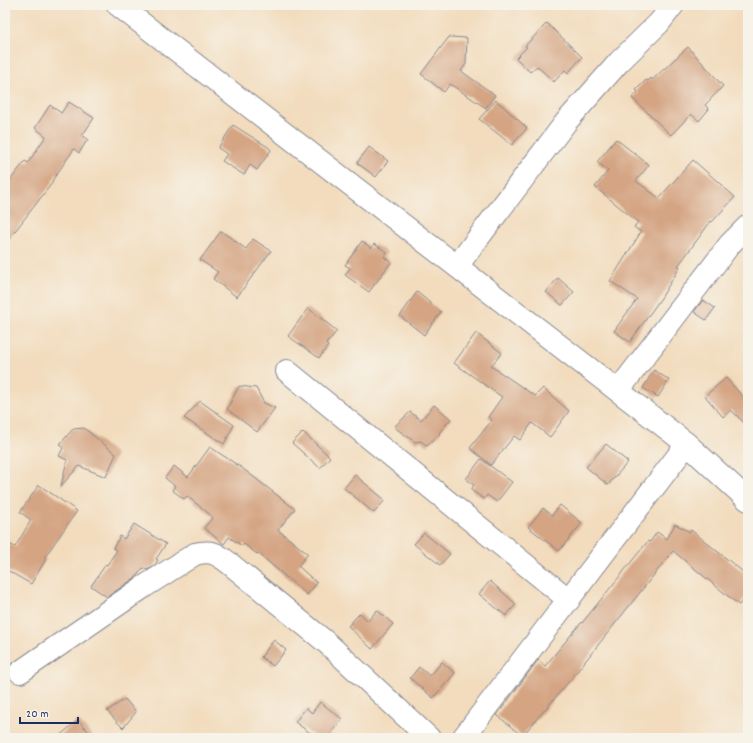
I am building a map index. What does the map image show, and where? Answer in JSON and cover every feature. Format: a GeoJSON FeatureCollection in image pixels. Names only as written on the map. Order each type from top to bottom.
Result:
{"type":"FeatureCollection","features":[{"type":"Feature","properties":{"kind":"street"},"geometry":{"type":"LineString","coordinates":[[118,5],[687,444],[748,500]]}},
{"type":"Feature","properties":{"kind":"street"},"geometry":{"type":"LineString","coordinates":[[457,266],[566,122],[619,62],[659,23],[673,5]]}},
{"type":"Feature","properties":{"kind":"street"},"geometry":{"type":"LineString","coordinates":[[618,391],[730,244],[748,226]]}},
{"type":"Feature","properties":{"kind":"street"},"geometry":{"type":"LineString","coordinates":[[287,371],[569,600]]}},
{"type":"Feature","properties":{"kind":"street"},"geometry":{"type":"LineString","coordinates":[[463,738],[687,444]]}},
{"type":"Feature","properties":{"kind":"street"},"geometry":{"type":"LineString","coordinates":[[20,672],[142,588],[195,554],[204,552],[213,553],[229,563],[327,643],[429,738]]}},
{"type":"Feature","properties":{"kind":"building"},"geometry":{"type":"Polygon","coordinates":[[[547,23],[582,57],[568,73],[565,70],[554,82],[537,66],[530,72],[516,58],[527,47],[525,46],[547,23]]]}},
{"type":"Feature","properties":{"kind":"building"},"geometry":{"type":"Polygon","coordinates":[[[449,37],[467,38],[466,64],[461,71],[495,95],[486,108],[450,84],[444,92],[421,74],[449,37]]]}},
{"type":"Feature","properties":{"kind":"building"},"geometry":{"type":"Polygon","coordinates":[[[688,47],[723,86],[705,105],[709,109],[699,121],[691,114],[671,135],[632,98],[638,92],[636,90],[646,80],[648,81],[651,78],[652,80],[688,47]]]}},
{"type":"Feature","properties":{"kind":"building"},"geometry":{"type":"Polygon","coordinates":[[[496,100],[527,128],[512,145],[479,119],[496,100]]]}},
{"type":"Feature","properties":{"kind":"building"},"geometry":{"type":"Polygon","coordinates":[[[69,102],[94,118],[82,136],[88,139],[79,153],[74,149],[52,181],[53,182],[5,244],[5,187],[25,161],[28,163],[46,136],[35,128],[50,105],[61,113],[69,102]]]}},
{"type":"Feature","properties":{"kind":"building"},"geometry":{"type":"Polygon","coordinates":[[[233,125],[271,150],[257,170],[250,165],[244,175],[222,161],[227,154],[218,148],[233,125]]]}},
{"type":"Feature","properties":{"kind":"building"},"geometry":{"type":"Polygon","coordinates":[[[616,139],[649,165],[636,181],[659,198],[693,160],[735,197],[712,222],[711,221],[678,266],[680,267],[661,298],[630,342],[614,331],[637,299],[610,281],[641,232],[634,227],[638,222],[595,187],[608,171],[597,162],[616,139]]]}},
{"type":"Feature","properties":{"kind":"building"},"geometry":{"type":"Polygon","coordinates":[[[369,147],[388,161],[376,177],[357,163],[369,147]]]}},
{"type":"Feature","properties":{"kind":"building"},"geometry":{"type":"Polygon","coordinates":[[[221,231],[246,249],[253,239],[271,251],[237,297],[213,279],[218,272],[200,260],[221,231]]]}},
{"type":"Feature","properties":{"kind":"building"},"geometry":{"type":"Polygon","coordinates":[[[362,241],[371,248],[374,244],[387,252],[384,257],[391,262],[369,292],[345,275],[350,268],[345,265],[362,241]]]}},
{"type":"Feature","properties":{"kind":"building"},"geometry":{"type":"Polygon","coordinates":[[[558,278],[574,292],[562,305],[546,292],[558,278]]]}},
{"type":"Feature","properties":{"kind":"building"},"geometry":{"type":"Polygon","coordinates":[[[417,292],[441,312],[424,335],[400,316],[417,292]]]}},
{"type":"Feature","properties":{"kind":"building"},"geometry":{"type":"Polygon","coordinates":[[[703,300],[715,308],[706,320],[694,312],[703,300]]]}},
{"type":"Feature","properties":{"kind":"building"},"geometry":{"type":"Polygon","coordinates":[[[308,308],[337,331],[326,344],[328,346],[319,358],[288,336],[308,308]]]}},
{"type":"Feature","properties":{"kind":"building"},"geometry":{"type":"Polygon","coordinates":[[[476,333],[502,353],[491,366],[535,396],[543,388],[569,411],[550,437],[532,423],[520,440],[514,436],[491,465],[470,448],[492,420],[488,417],[502,397],[454,363],[476,333]]]}},
{"type":"Feature","properties":{"kind":"building"},"geometry":{"type":"Polygon","coordinates":[[[654,370],[669,380],[658,397],[643,388],[654,370]]]}},
{"type":"Feature","properties":{"kind":"building"},"geometry":{"type":"Polygon","coordinates":[[[726,378],[748,402],[748,427],[731,410],[723,417],[705,396],[726,378]]]}},
{"type":"Feature","properties":{"kind":"building"},"geometry":{"type":"Polygon","coordinates":[[[239,386],[256,388],[264,403],[275,408],[257,432],[227,409],[239,386]]]}},
{"type":"Feature","properties":{"kind":"building"},"geometry":{"type":"Polygon","coordinates":[[[200,401],[234,425],[224,444],[184,418],[200,401]]]}},
{"type":"Feature","properties":{"kind":"building"},"geometry":{"type":"Polygon","coordinates":[[[434,405],[451,419],[439,433],[440,434],[427,446],[421,441],[415,442],[394,427],[410,412],[421,420],[434,405]]]}},
{"type":"Feature","properties":{"kind":"building"},"geometry":{"type":"Polygon","coordinates":[[[84,428],[116,454],[106,477],[79,466],[61,486],[67,460],[59,456],[63,448],[60,444],[73,429],[84,428]]]}},
{"type":"Feature","properties":{"kind":"building"},"geometry":{"type":"Polygon","coordinates":[[[303,432],[330,457],[320,468],[292,443],[303,432]]]}},
{"type":"Feature","properties":{"kind":"building"},"geometry":{"type":"Polygon","coordinates":[[[606,444],[628,462],[608,485],[586,467],[606,444]]]}},
{"type":"Feature","properties":{"kind":"building"},"geometry":{"type":"Polygon","coordinates":[[[210,447],[242,468],[295,509],[278,530],[308,554],[298,566],[317,583],[307,595],[258,553],[257,554],[244,544],[242,546],[229,537],[224,544],[204,528],[213,517],[187,496],[184,499],[172,490],[175,486],[165,478],[174,466],[188,477],[210,447]]]}},
{"type":"Feature","properties":{"kind":"building"},"geometry":{"type":"Polygon","coordinates":[[[481,459],[512,482],[497,502],[487,495],[484,499],[471,490],[474,485],[466,479],[481,459]]]}},
{"type":"Feature","properties":{"kind":"building"},"geometry":{"type":"Polygon","coordinates":[[[355,475],[385,500],[374,513],[344,488],[355,475]]]}},
{"type":"Feature","properties":{"kind":"building"},"geometry":{"type":"Polygon","coordinates":[[[39,485],[77,511],[44,558],[46,559],[31,584],[5,569],[5,541],[15,547],[31,520],[20,512],[39,485]]]}},
{"type":"Feature","properties":{"kind":"building"},"geometry":{"type":"Polygon","coordinates":[[[560,505],[582,523],[559,551],[528,527],[543,508],[552,515],[560,505]]]}},
{"type":"Feature","properties":{"kind":"building"},"geometry":{"type":"Polygon","coordinates":[[[134,524],[166,544],[156,559],[158,560],[155,565],[147,570],[143,568],[136,577],[107,597],[91,586],[117,550],[113,548],[120,536],[124,539],[134,524]]]}},
{"type":"Feature","properties":{"kind":"building"},"geometry":{"type":"Polygon","coordinates":[[[675,524],[690,532],[691,530],[748,576],[748,594],[739,605],[673,551],[567,684],[522,736],[497,715],[538,660],[545,666],[582,623],[648,541],[650,542],[657,532],[667,539],[675,524]]]}},
{"type":"Feature","properties":{"kind":"building"},"geometry":{"type":"Polygon","coordinates":[[[424,533],[450,554],[440,565],[414,544],[424,533]]]}},
{"type":"Feature","properties":{"kind":"building"},"geometry":{"type":"Polygon","coordinates":[[[490,581],[516,604],[506,616],[479,594],[490,581]]]}},
{"type":"Feature","properties":{"kind":"building"},"geometry":{"type":"Polygon","coordinates":[[[377,610],[393,624],[372,649],[348,626],[360,613],[368,621],[377,610]]]}},
{"type":"Feature","properties":{"kind":"building"},"geometry":{"type":"Polygon","coordinates":[[[274,640],[286,650],[273,666],[261,657],[274,640]]]}},
{"type":"Feature","properties":{"kind":"building"},"geometry":{"type":"Polygon","coordinates":[[[442,662],[455,673],[433,698],[410,678],[419,667],[430,676],[442,662]]]}},
{"type":"Feature","properties":{"kind":"building"},"geometry":{"type":"Polygon","coordinates":[[[125,699],[136,712],[123,728],[107,711],[125,699]]]}},
{"type":"Feature","properties":{"kind":"building"},"geometry":{"type":"Polygon","coordinates":[[[320,702],[342,719],[327,738],[317,738],[295,722],[306,708],[312,713],[320,702]]]}},
{"type":"Feature","properties":{"kind":"building"},"geometry":{"type":"Polygon","coordinates":[[[78,720],[94,738],[57,738],[78,720]]]}}]}
